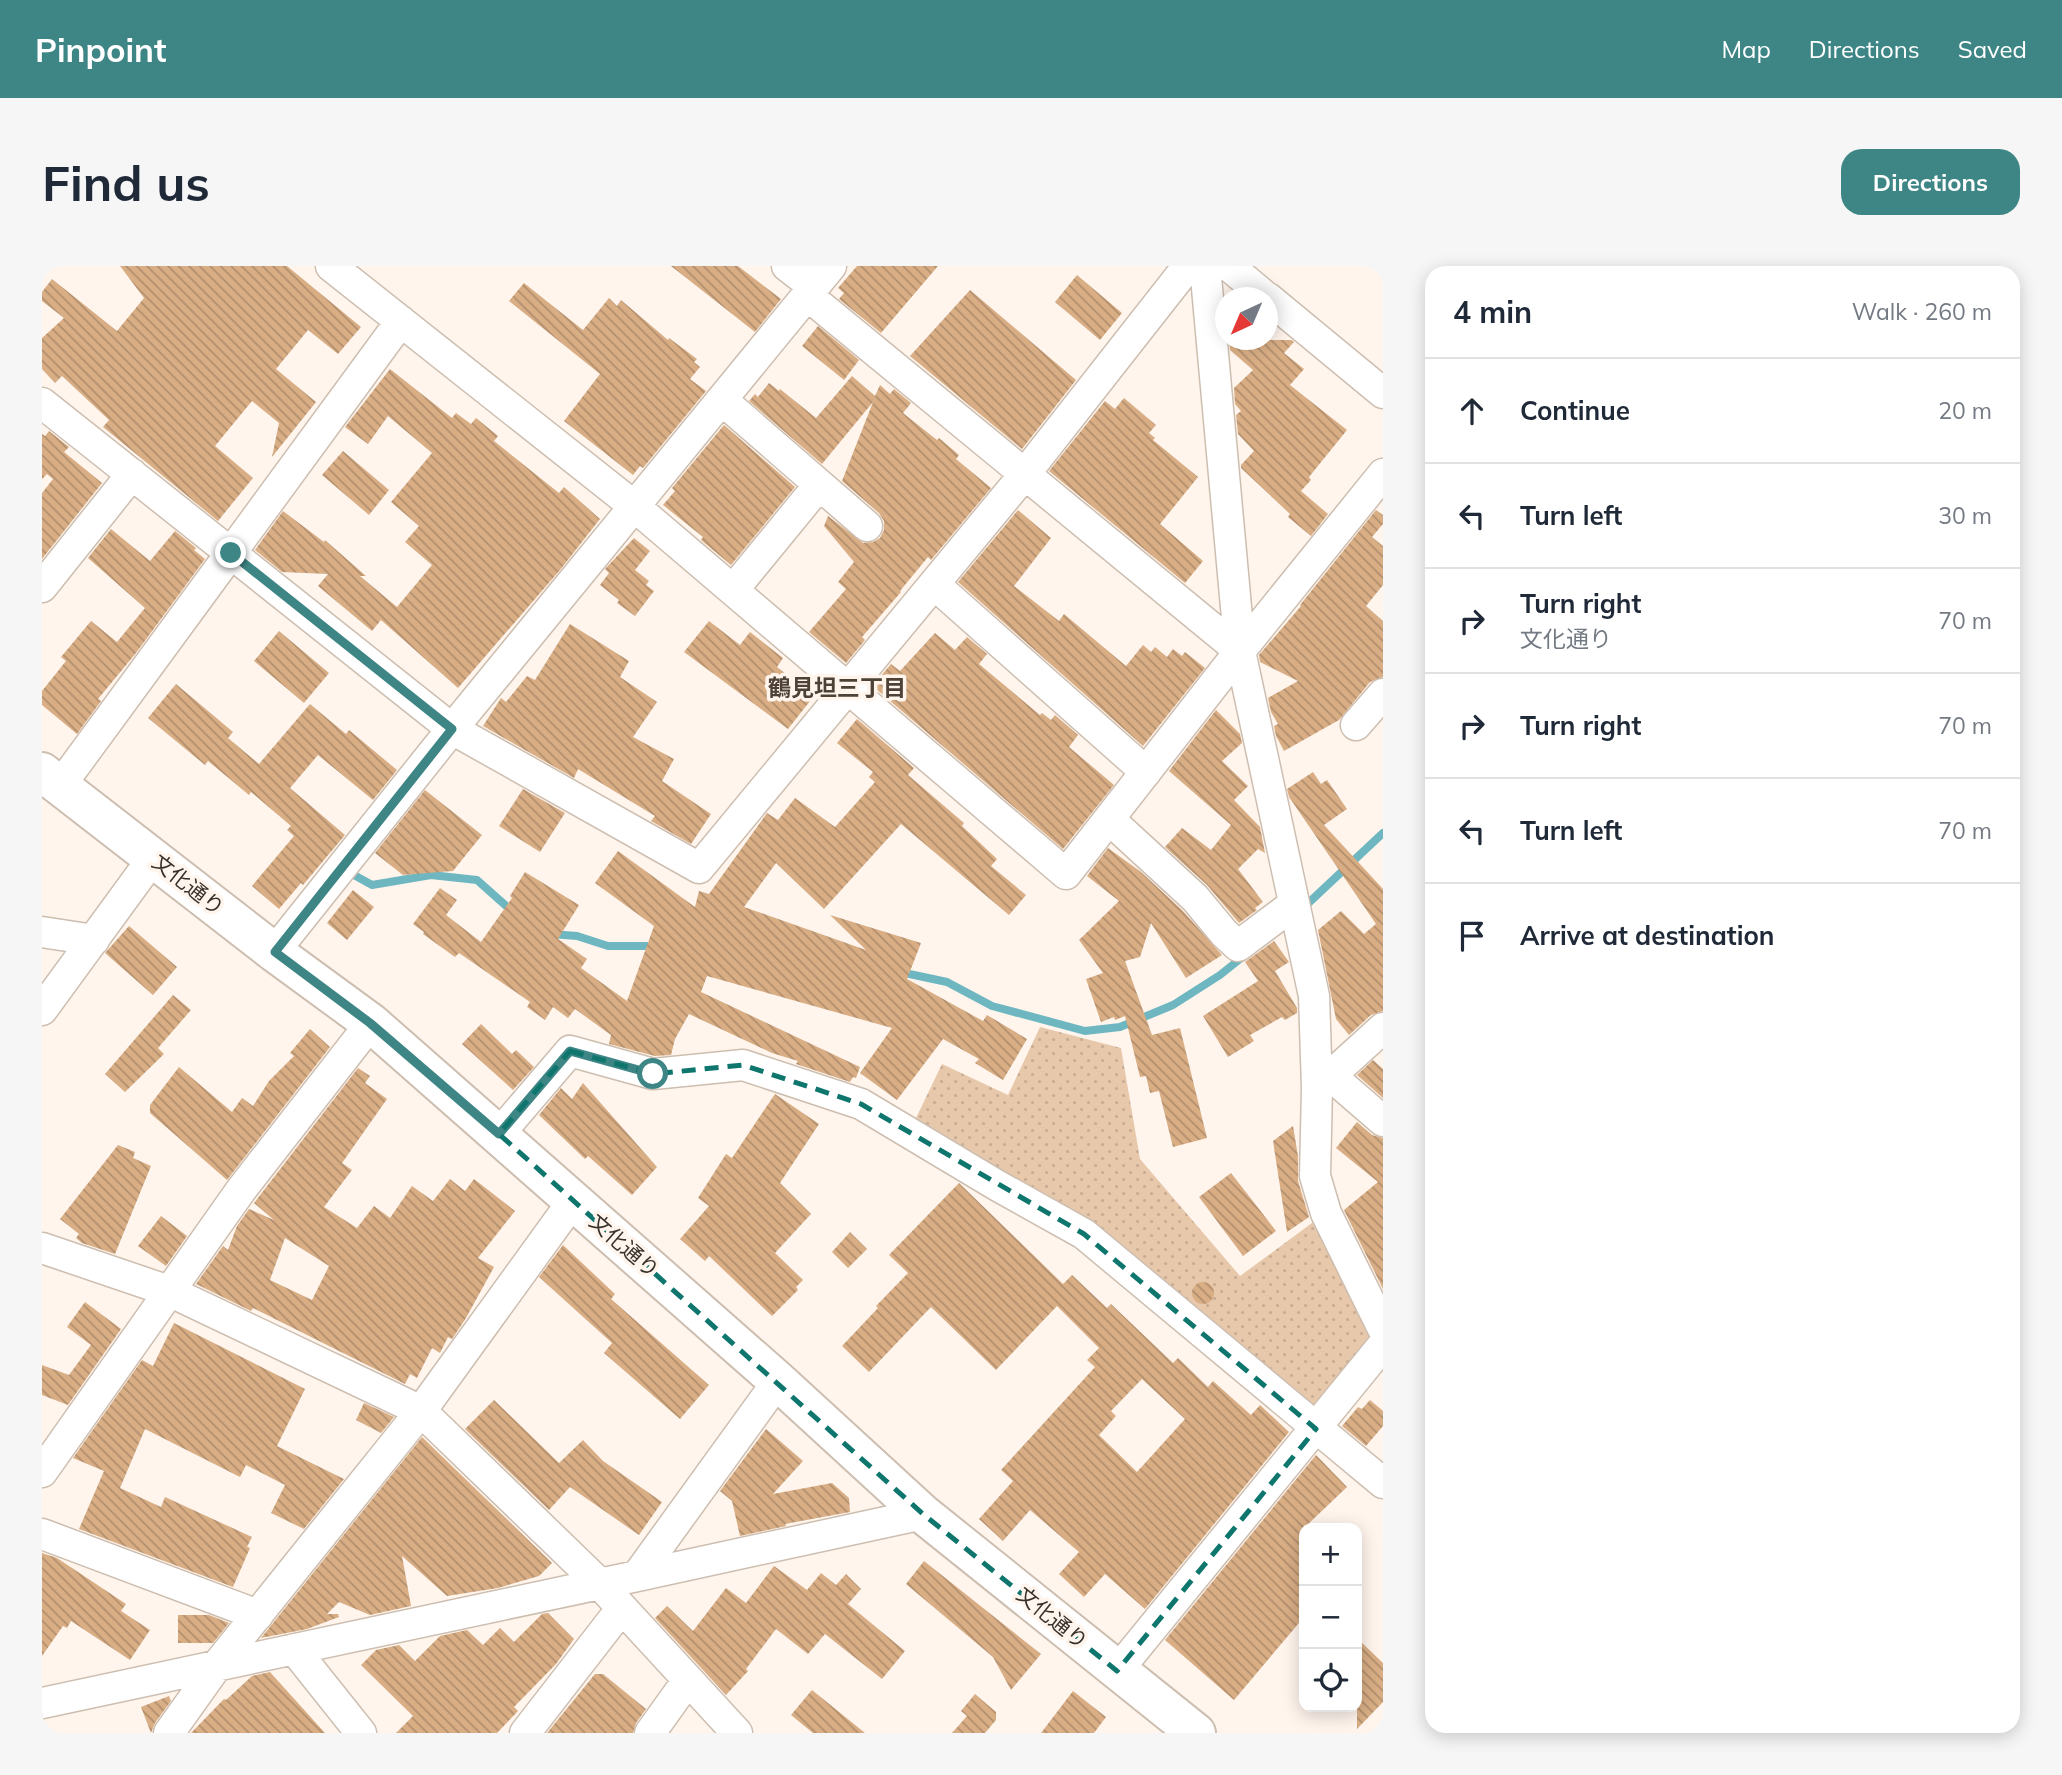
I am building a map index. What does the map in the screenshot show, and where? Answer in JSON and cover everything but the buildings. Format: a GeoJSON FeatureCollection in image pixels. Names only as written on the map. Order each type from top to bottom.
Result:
{"type":"FeatureCollection","features":[{"type":"Feature","properties":{"kind":"street"},"geometry":{"type":"LineString","coordinates":[[331,266],[634,506],[1066,874],[1240,651],[1383,474]]}},
{"type":"Feature","properties":{"kind":"street"},"geometry":{"type":"LineString","coordinates":[[787,266],[817,283],[1024,475],[1240,651]]}},
{"type":"Feature","properties":{"kind":"street"},"geometry":{"type":"LineString","coordinates":[[42,403],[452,729],[699,868],[1024,475],[1188,266]]}},
{"type":"Feature","properties":{"kind":"street"},"geometry":{"type":"LineString","coordinates":[[1205,266],[1240,651],[1314,996],[1324,1082],[1315,1176],[1326,1213],[1383,1329]]}},
{"type":"Feature","properties":{"kind":"street"},"geometry":{"type":"LineString","coordinates":[[1228,266],[1254,287]]}},
{"type":"Feature","properties":{"kind":"street"},"geometry":{"type":"LineString","coordinates":[[275,952],[452,729],[817,283]]}},
{"type":"Feature","properties":{"kind":"street"},"geometry":{"type":"LineString","coordinates":[[1278,307],[1383,393]]}},
{"type":"Feature","properties":{"kind":"street"},"geometry":{"type":"LineString","coordinates":[[51,779],[231,553],[401,321]]}},
{"type":"Feature","properties":{"kind":"street"},"geometry":{"type":"LineString","coordinates":[[722,400],[867,526]]}},
{"type":"Feature","properties":{"kind":"street"},"geometry":{"type":"LineString","coordinates":[[42,587],[132,474]]}},
{"type":"Feature","properties":{"kind":"street"},"geometry":{"type":"LineString","coordinates":[[733,590],[819,485]]}},
{"type":"Feature","properties":{"kind":"street"},"geometry":{"type":"LineString","coordinates":[[934,584],[1146,772]]}},
{"type":"Feature","properties":{"kind":"street"},"geometry":{"type":"LineString","coordinates":[[1356,725],[1383,694]]}},
{"type":"Feature","properties":{"kind":"street","name":"文化通り"},"geometry":{"type":"LineString","coordinates":[[51,779],[370,1023],[778,1381],[923,1514],[1196,1733]]}},
{"type":"Feature","properties":{"kind":"street"},"geometry":{"type":"LineString","coordinates":[[1109,819],[1195,898],[1238,946],[1294,904]]}},
{"type":"Feature","properties":{"kind":"street"},"geometry":{"type":"LineString","coordinates":[[43,1006],[153,859]]}},
{"type":"Feature","properties":{"kind":"street"},"geometry":{"type":"LineString","coordinates":[[42,932],[94,940]]}},
{"type":"Feature","properties":{"kind":"street"},"geometry":{"type":"LineString","coordinates":[[42,1472],[241,1190],[370,1023]]}},
{"type":"Feature","properties":{"kind":"street"},"geometry":{"type":"LineString","coordinates":[[1324,1082],[1383,1028]]}},
{"type":"Feature","properties":{"kind":"street"},"geometry":{"type":"LineString","coordinates":[[499,1134],[570,1051],[653,1074],[743,1065],[861,1104],[1084,1234],[1383,1483]]}},
{"type":"Feature","properties":{"kind":"street"},"geometry":{"type":"LineString","coordinates":[[1324,1082],[1383,1121]]}},
{"type":"Feature","properties":{"kind":"street"},"geometry":{"type":"LineString","coordinates":[[169,1733],[218,1664],[421,1411],[573,1201]]}},
{"type":"Feature","properties":{"kind":"street"},"geometry":{"type":"LineString","coordinates":[[42,1248],[169,1292],[421,1411],[599,1583],[737,1733]]}},
{"type":"Feature","properties":{"kind":"street"},"geometry":{"type":"LineString","coordinates":[[1117,1671],[1383,1345]]}},
{"type":"Feature","properties":{"kind":"street"},"geometry":{"type":"LineString","coordinates":[[638,1576],[778,1381]]}},
{"type":"Feature","properties":{"kind":"street"},"geometry":{"type":"LineString","coordinates":[[42,1703],[923,1514]]}},
{"type":"Feature","properties":{"kind":"street"},"geometry":{"type":"LineString","coordinates":[[42,1534],[258,1615]]}},
{"type":"Feature","properties":{"kind":"street"},"geometry":{"type":"LineString","coordinates":[[525,1733],[622,1608]]}},
{"type":"Feature","properties":{"kind":"street"},"geometry":{"type":"LineString","coordinates":[[294,1649],[360,1733]]}},
{"type":"Feature","properties":{"kind":"street"},"geometry":{"type":"LineString","coordinates":[[650,1733],[688,1681]]}},
{"type":"Feature","properties":{"kind":"highlighted area"},"geometry":{"type":"Polygon","coordinates":[[[570,1051],[653,1074],[743,1065],[861,1104],[1084,1234],[1316,1429],[1117,1671],[923,1514],[499,1134],[570,1051]]]}},
{"type":"Feature","properties":{"kind":"shaded area"},"geometry":{"type":"Polygon","coordinates":[[[1040,1027],[1121,1048],[1140,1159],[1240,1276],[1316,1220],[1370,1336],[1365,1351],[1315,1413],[1081,1217],[916,1118],[942,1064],[1008,1095],[1040,1027]]]}},
{"type":"Feature","properties":{"kind":"waterway"},"geometry":{"type":"LineString","coordinates":[[1301,910],[1383,833]]}},
{"type":"Feature","properties":{"kind":"waterway"},"geometry":{"type":"LineString","coordinates":[[354,875],[372,885],[431,875],[477,880],[513,912]]}},
{"type":"Feature","properties":{"kind":"waterway"},"geometry":{"type":"LineString","coordinates":[[551,934],[577,936],[608,946],[655,946]]}},
{"type":"Feature","properties":{"kind":"waterway"},"geometry":{"type":"LineString","coordinates":[[900,972],[947,982],[992,1006],[1085,1031],[1120,1027],[1173,1005],[1220,975],[1245,955]]}},
{"type":"Feature","properties":{"kind":"district","name":"鶴見坦三丁目"},"geometry":{"type":"Point","coordinates":[837,688]}},
{"type":"Feature","properties":{"kind":"route"},"geometry":{"type":"LineString","coordinates":[[231,553],[452,729],[275,952],[370,1023],[499,1134],[570,1051],[653,1074]]}}]}
